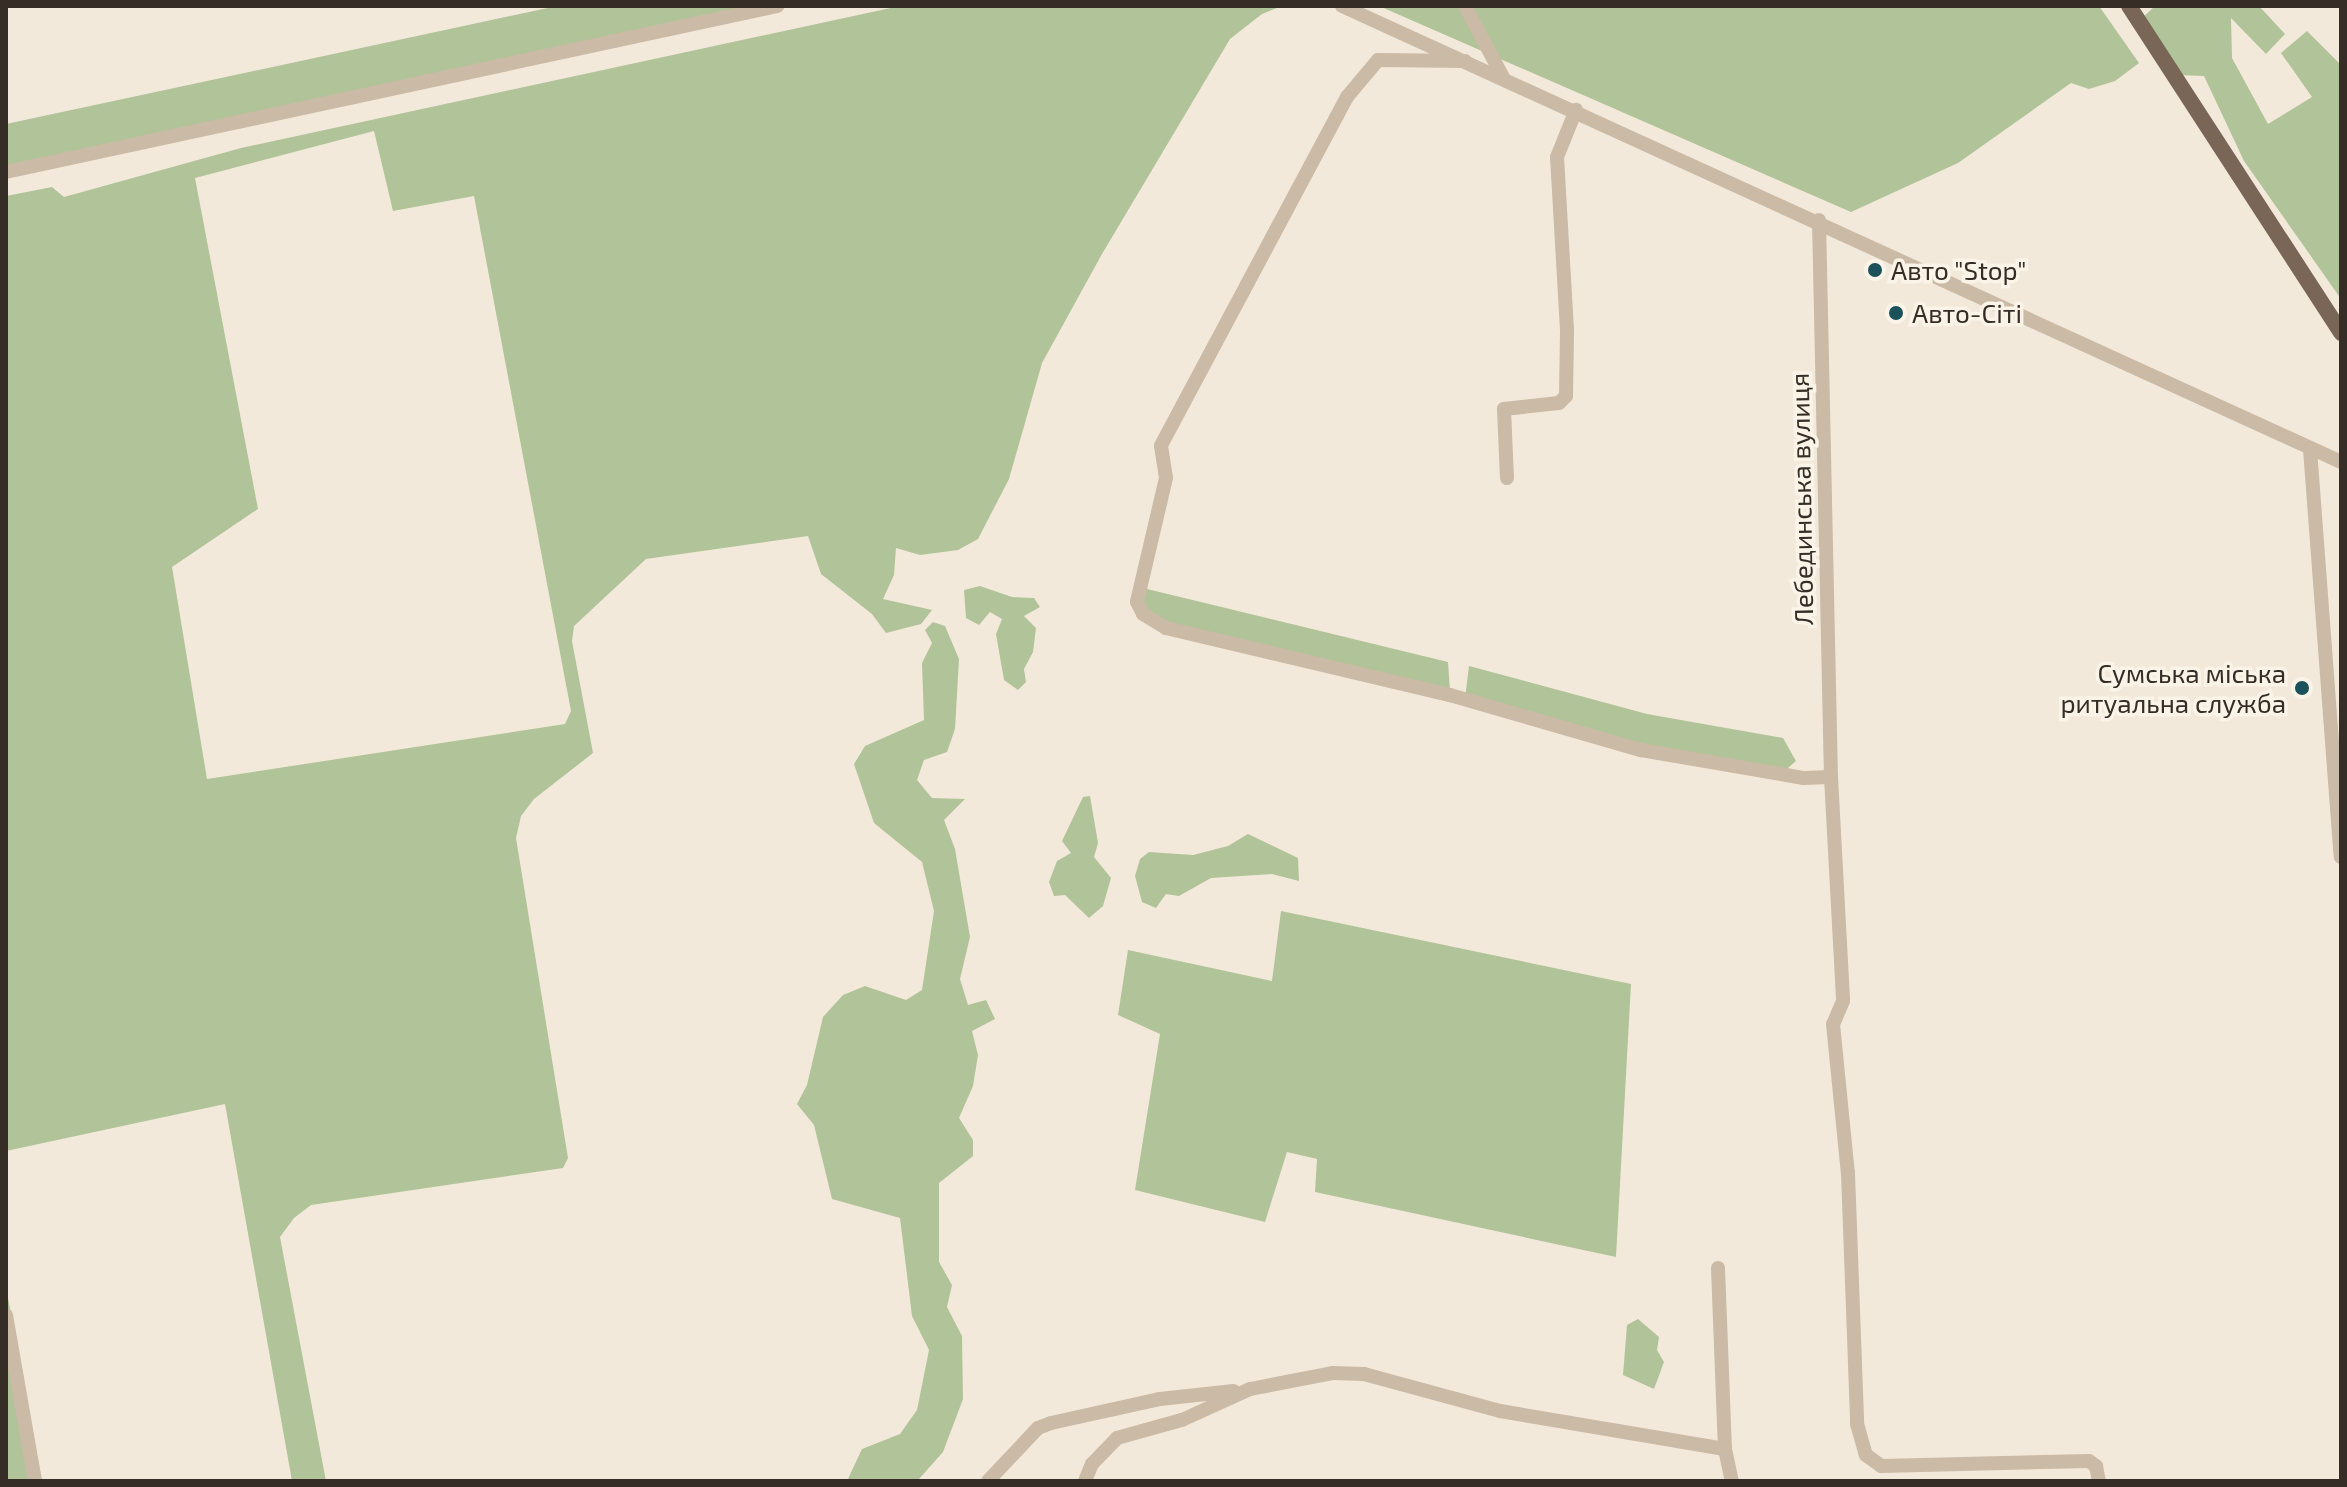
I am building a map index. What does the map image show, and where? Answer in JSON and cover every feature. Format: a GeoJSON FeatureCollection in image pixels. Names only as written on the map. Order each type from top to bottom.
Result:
{"type":"FeatureCollection","features":[{"type":"Feature","properties":{"kind":"main road"},"geometry":{"type":"LineString","coordinates":[[2129,6],[2341,333]]}},
{"type":"Feature","properties":{"kind":"street"},"geometry":{"type":"LineString","coordinates":[[6,172],[777,6]]}},
{"type":"Feature","properties":{"kind":"street"},"geometry":{"type":"LineString","coordinates":[[1342,6],[1819,220],[2341,462]]}},
{"type":"Feature","properties":{"kind":"street"},"geometry":{"type":"LineString","coordinates":[[1465,6],[1504,79]]}},
{"type":"Feature","properties":{"kind":"street"},"geometry":{"type":"LineString","coordinates":[[1465,61],[1378,60],[1347,97],[1161,446],[1166,478],[1137,602],[1143,614],[1166,628],[1465,699],[1641,750],[1803,778],[1831,777]]}},
{"type":"Feature","properties":{"kind":"street"},"geometry":{"type":"LineString","coordinates":[[1507,478],[1504,409],[1559,403],[1566,396],[1557,157],[1576,110]]}},
{"type":"Feature","properties":{"kind":"street","name":"Лебединська вулиця"},"geometry":{"type":"LineString","coordinates":[[1819,220],[1831,777],[1843,1001],[1833,1024],[1848,1173],[1861,1443],[1873,1462],[1893,1469],[2093,1461],[2099,1481]]}},
{"type":"Feature","properties":{"kind":"street"},"geometry":{"type":"LineString","coordinates":[[2310,449],[2341,857]]}},
{"type":"Feature","properties":{"kind":"street"},"geometry":{"type":"LineString","coordinates":[[1718,1268],[1725,1449],[1732,1481]]}},
{"type":"Feature","properties":{"kind":"street"},"geometry":{"type":"LineString","coordinates":[[6,1315],[35,1481]]}},
{"type":"Feature","properties":{"kind":"street"},"geometry":{"type":"LineString","coordinates":[[988,1481],[1038,1428],[1051,1423],[1160,1399],[1250,1389],[1333,1373],[1364,1374],[1446,1400],[1725,1449]]}},
{"type":"Feature","properties":{"kind":"street"},"geometry":{"type":"LineString","coordinates":[[1085,1481],[1092,1464],[1117,1438],[1182,1420],[1250,1389]]}},
{"type":"Feature","properties":{"kind":"green space"},"geometry":{"type":"Polygon","coordinates":[[[557,6],[777,6],[6,172],[6,124],[557,6]]]}},
{"type":"Feature","properties":{"kind":"green space"},"geometry":{"type":"Polygon","coordinates":[[[900,6],[1282,6],[1262,14],[1230,39],[1102,254],[1042,363],[1009,479],[978,539],[958,550],[920,555],[896,548],[894,575],[883,599],[932,610],[921,624],[886,633],[872,614],[821,574],[808,536],[646,559],[574,626],[572,641],[593,753],[534,799],[521,816],[516,838],[568,1158],[563,1168],[311,1205],[294,1218],[280,1237],[326,1481],[292,1481],[225,1104],[6,1151],[6,196],[52,187],[64,197],[241,148],[900,6]],[[374,131],[195,178],[258,509],[172,567],[207,779],[565,724],[571,711],[474,196],[393,211],[374,131]]]}},
{"type":"Feature","properties":{"kind":"green space"},"geometry":{"type":"Polygon","coordinates":[[[1379,6],[2099,6],[2139,63],[2115,81],[2089,89],[2071,83],[1958,163],[1851,212],[1379,6]]]}},
{"type":"Feature","properties":{"kind":"green space"},"geometry":{"type":"Polygon","coordinates":[[[2155,6],[2259,6],[2285,34],[2266,54],[2231,18],[2232,58],[2268,124],[2312,97],[2281,53],[2307,31],[2341,65],[2341,299],[2244,161],[2204,76],[2178,75],[2141,19],[2155,6]]]}},
{"type":"Feature","properties":{"kind":"green space"},"geometry":{"type":"Polygon","coordinates":[[[980,586],[1012,597],[1034,598],[1040,607],[1024,616],[1036,628],[1033,652],[1024,669],[1026,682],[1018,690],[1004,680],[996,634],[1002,619],[990,612],[979,625],[966,618],[964,590],[980,586]]]}},
{"type":"Feature","properties":{"kind":"green space"},"geometry":{"type":"Polygon","coordinates":[[[1143,588],[1448,662],[1450,691],[1168,625],[1142,605],[1143,588]]]}},
{"type":"Feature","properties":{"kind":"green space"},"geometry":{"type":"Polygon","coordinates":[[[933,622],[945,626],[959,659],[955,729],[947,752],[924,760],[917,780],[932,798],[965,799],[944,820],[955,849],[970,937],[960,979],[968,1005],[986,1000],[995,1019],[972,1031],[978,1055],[973,1086],[959,1118],[973,1140],[973,1156],[939,1183],[939,1262],[952,1285],[947,1307],[962,1336],[963,1399],[943,1452],[919,1479],[847,1481],[862,1449],[900,1434],[917,1410],[929,1350],[912,1316],[900,1218],[832,1199],[814,1125],[797,1104],[807,1085],[823,1017],[843,995],[865,986],[906,1000],[922,990],[934,911],[922,862],[874,823],[854,764],[865,746],[924,720],[922,663],[932,643],[925,630],[933,622]]]}},
{"type":"Feature","properties":{"kind":"green space"},"geometry":{"type":"Polygon","coordinates":[[[1469,666],[1647,714],[1783,738],[1796,761],[1782,773],[1739,768],[1465,699],[1469,666]]]}},
{"type":"Feature","properties":{"kind":"green space"},"geometry":{"type":"Polygon","coordinates":[[[1090,796],[1098,843],[1094,857],[1111,878],[1103,906],[1089,918],[1065,895],[1054,896],[1049,882],[1057,861],[1071,853],[1062,841],[1083,797],[1090,796]]]}},
{"type":"Feature","properties":{"kind":"green space"},"geometry":{"type":"Polygon","coordinates":[[[1248,834],[1298,858],[1299,881],[1272,874],[1211,878],[1179,896],[1166,894],[1156,908],[1142,902],[1135,876],[1140,859],[1149,852],[1193,855],[1228,846],[1248,834]]]}},
{"type":"Feature","properties":{"kind":"green space"},"geometry":{"type":"Polygon","coordinates":[[[1281,911],[1631,984],[1616,1257],[1315,1192],[1317,1159],[1287,1152],[1265,1222],[1135,1190],[1160,1034],[1118,1015],[1128,950],[1272,981],[1281,911]]]}},
{"type":"Feature","properties":{"kind":"green space"},"geometry":{"type":"Polygon","coordinates":[[[6,1287],[41,1476],[42,1481],[6,1481],[6,1287]]]}},
{"type":"Feature","properties":{"kind":"green space"},"geometry":{"type":"Polygon","coordinates":[[[1638,1319],[1659,1337],[1657,1350],[1664,1362],[1654,1389],[1623,1375],[1627,1325],[1638,1319]]]}},
{"type":"Feature","properties":{"kind":"place","name":"Авто \"Stop\""},"geometry":{"type":"Point","coordinates":[1875,270]}},
{"type":"Feature","properties":{"kind":"place","name":"Авто-Сіті"},"geometry":{"type":"Point","coordinates":[1896,313]}},
{"type":"Feature","properties":{"kind":"place","name":"Сумська міська ритуальна служба"},"geometry":{"type":"Point","coordinates":[2302,688]}}]}
